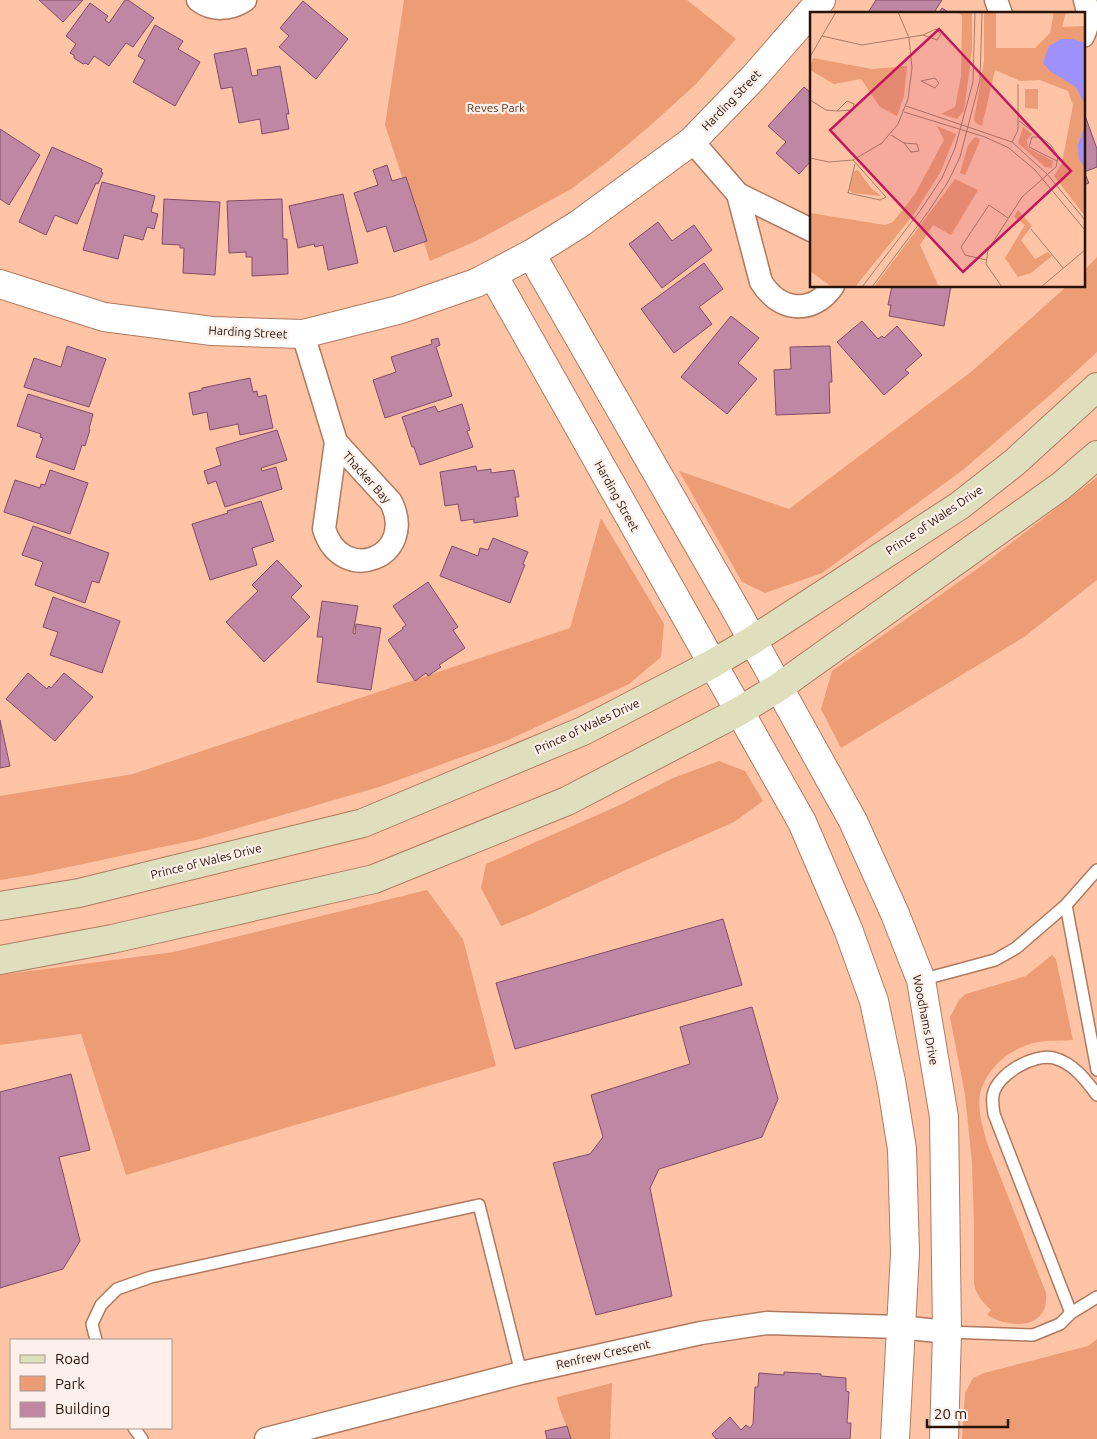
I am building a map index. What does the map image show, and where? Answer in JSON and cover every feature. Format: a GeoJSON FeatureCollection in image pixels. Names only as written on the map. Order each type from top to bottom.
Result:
{"type":"FeatureCollection","features":[{"type":"Feature","properties":{"kind":"main road","name":"Prince of Wales Drive"},"geometry":{"type":"LineString","coordinates":[[0,906],[79,893],[363,822],[583,731],[712,664],[753,640],[959,506],[1016,462],[1097,386]]}},
{"type":"Feature","properties":{"kind":"main road"},"geometry":{"type":"LineString","coordinates":[[0,960],[112,939],[374,879],[566,801],[738,712],[779,687],[1061,486],[1097,455]]}},
{"type":"Feature","properties":{"kind":"street"},"geometry":{"type":"LineString","coordinates":[[198,0],[211,7],[224,8],[237,5],[245,0]]}},
{"type":"Feature","properties":{"kind":"street","name":"Harding Street"},"geometry":{"type":"LineString","coordinates":[[811,12],[821,0]]}},
{"type":"Feature","properties":{"kind":"street"},"geometry":{"type":"LineString","coordinates":[[996,0],[1000,12]]}},
{"type":"Feature","properties":{"kind":"street"},"geometry":{"type":"LineString","coordinates":[[1084,34],[1087,29],[1089,15],[1085,0]]}},
{"type":"Feature","properties":{"kind":"street","name":"Harding Street"},"geometry":{"type":"LineString","coordinates":[[0,284],[104,316],[212,331],[303,334],[398,310],[476,283],[493,275],[579,224],[692,141],[754,77],[810,13]]}},
{"type":"Feature","properties":{"kind":"street"},"geometry":{"type":"LineString","coordinates":[[692,141],[738,194],[810,230]]}},
{"type":"Feature","properties":{"kind":"street"},"geometry":{"type":"LineString","coordinates":[[738,194],[761,282],[768,293],[785,304],[804,306],[817,302],[827,295],[832,288]]}},
{"type":"Feature","properties":{"kind":"street"},"geometry":{"type":"LineString","coordinates":[[531,254],[753,640]]}},
{"type":"Feature","properties":{"kind":"street","name":"Harding Street"},"geometry":{"type":"LineString","coordinates":[[493,275],[712,664]]}},
{"type":"Feature","properties":{"kind":"street","name":"Thacker Bay"},"geometry":{"type":"LineString","coordinates":[[303,334],[336,442],[324,529],[328,541],[336,551],[347,558],[359,561],[371,559],[382,554],[396,536],[398,524],[396,513],[391,502],[336,442]]}},
{"type":"Feature","properties":{"kind":"street","name":"Woodhams Drive"},"geometry":{"type":"LineString","coordinates":[[753,640],[853,821],[895,914],[921,980],[944,1117],[948,1332],[944,1439]]}},
{"type":"Feature","properties":{"kind":"street"},"geometry":{"type":"LineString","coordinates":[[712,664],[802,822],[848,929],[874,1001],[902,1149],[904,1253],[895,1439]]}},
{"type":"Feature","properties":{"kind":"street","name":"Renfrew Crescent"},"geometry":{"type":"LineString","coordinates":[[266,1439],[521,1373],[700,1333],[768,1323],[900,1327],[948,1332]]}},
{"type":"Feature","properties":{"kind":"lane"},"geometry":{"type":"LineString","coordinates":[[921,980],[995,960],[1016,948],[1066,905],[1097,870]]}},
{"type":"Feature","properties":{"kind":"lane"},"geometry":{"type":"LineString","coordinates":[[1066,905],[1097,1070]]}},
{"type":"Feature","properties":{"kind":"lane"},"geometry":{"type":"LineString","coordinates":[[1071,1313],[994,1114],[993,1094],[1003,1078],[1017,1066],[1036,1059],[1053,1058],[1067,1064],[1085,1078],[1097,1095]]}},
{"type":"Feature","properties":{"kind":"lane"},"geometry":{"type":"LineString","coordinates":[[96,1339],[92,1324],[102,1305],[117,1288],[151,1277],[479,1205],[521,1373]]}},
{"type":"Feature","properties":{"kind":"lane"},"geometry":{"type":"LineString","coordinates":[[948,1332],[1032,1336],[1060,1324],[1071,1313],[1097,1296]]}},
{"type":"Feature","properties":{"kind":"green space","name":"Reves Park"},"geometry":{"type":"Polygon","coordinates":[[[404,0],[687,0],[736,39],[696,84],[652,124],[571,189],[476,241],[430,261],[385,125],[404,0]]]}},
{"type":"Feature","properties":{"kind":"green space"},"geometry":{"type":"Polygon","coordinates":[[[1097,257],[1097,352],[1057,389],[964,469],[822,573],[765,593],[742,582],[679,471],[789,509],[971,372],[1065,288],[1084,288],[1084,271],[1097,257]]]}},
{"type":"Feature","properties":{"kind":"green space"},"geometry":{"type":"Polygon","coordinates":[[[1097,477],[1097,580],[1024,637],[841,748],[821,709],[832,671],[980,567],[1097,477]]]}},
{"type":"Feature","properties":{"kind":"green space"},"geometry":{"type":"Polygon","coordinates":[[[601,518],[664,624],[661,657],[629,684],[506,741],[379,787],[200,839],[0,880],[0,796],[133,774],[570,628],[601,518]]]}},
{"type":"Feature","properties":{"kind":"green space"},"geometry":{"type":"Polygon","coordinates":[[[719,761],[745,771],[763,801],[734,822],[501,926],[481,888],[486,864],[620,805],[673,778],[719,761]]]}},
{"type":"Feature","properties":{"kind":"green space"},"geometry":{"type":"Polygon","coordinates":[[[427,890],[463,939],[496,1066],[126,1175],[81,1034],[0,1045],[0,975],[174,952],[427,890]]]}},
{"type":"Feature","properties":{"kind":"green space"},"geometry":{"type":"Polygon","coordinates":[[[1052,955],[1056,959],[1073,1040],[1038,1042],[1010,1053],[988,1075],[983,1084],[979,1100],[987,1143],[1046,1293],[1045,1305],[1041,1314],[1035,1320],[1027,1323],[1007,1323],[987,1315],[991,1310],[980,1298],[974,1283],[972,1163],[965,1095],[950,1017],[959,1000],[966,994],[1026,976],[1052,955]]]}},
{"type":"Feature","properties":{"kind":"green space"},"geometry":{"type":"Polygon","coordinates":[[[1097,1339],[1097,1439],[962,1439],[965,1393],[973,1378],[984,1373],[1088,1346],[1097,1339]]]}},
{"type":"Feature","properties":{"kind":"green space"},"geometry":{"type":"Polygon","coordinates":[[[612,1383],[610,1439],[571,1439],[559,1408],[557,1397],[612,1383]]]}},
{"type":"Feature","properties":{"kind":"building"},"geometry":{"type":"Polygon","coordinates":[[[39,0],[83,0],[63,22],[39,0]]]}},
{"type":"Feature","properties":{"kind":"building"},"geometry":{"type":"Polygon","coordinates":[[[125,0],[128,0],[154,18],[133,47],[126,43],[109,66],[94,56],[88,65],[74,58],[74,55],[70,53],[76,44],[66,36],[90,3],[108,16],[105,20],[109,23],[125,0]]]}},
{"type":"Feature","properties":{"kind":"building"},"geometry":{"type":"Polygon","coordinates":[[[876,0],[942,0],[934,12],[868,12],[876,0]]]}},
{"type":"Feature","properties":{"kind":"building"},"geometry":{"type":"Polygon","coordinates":[[[303,1],[348,39],[316,79],[279,47],[289,36],[280,28],[303,1]]]}},
{"type":"Feature","properties":{"kind":"building"},"geometry":{"type":"Polygon","coordinates":[[[942,8],[948,12],[939,12],[942,8]]]}},
{"type":"Feature","properties":{"kind":"building"},"geometry":{"type":"Polygon","coordinates":[[[155,25],[183,41],[178,49],[200,62],[175,106],[133,82],[145,60],[138,56],[155,25]]]}},
{"type":"Feature","properties":{"kind":"building"},"geometry":{"type":"Polygon","coordinates":[[[246,48],[252,76],[258,75],[257,70],[280,66],[289,114],[286,114],[289,129],[262,134],[260,119],[239,123],[232,87],[221,89],[214,54],[246,48]]]}},
{"type":"Feature","properties":{"kind":"building"},"geometry":{"type":"Polygon","coordinates":[[[804,87],[810,92],[810,162],[799,174],[776,153],[786,142],[768,126],[804,87]]]}},
{"type":"Feature","properties":{"kind":"building"},"geometry":{"type":"Polygon","coordinates":[[[1084,113],[1097,149],[1097,167],[1084,172],[1084,113]]]}},
{"type":"Feature","properties":{"kind":"building"},"geometry":{"type":"Polygon","coordinates":[[[0,129],[40,155],[9,205],[0,199],[0,129]]]}},
{"type":"Feature","properties":{"kind":"building"},"geometry":{"type":"Polygon","coordinates":[[[52,147],[102,169],[101,172],[103,173],[98,184],[96,183],[77,224],[55,215],[46,235],[19,222],[52,147]]]}},
{"type":"Feature","properties":{"kind":"building"},"geometry":{"type":"Polygon","coordinates":[[[387,165],[392,181],[406,177],[427,241],[394,252],[386,226],[367,232],[354,193],[378,185],[373,170],[387,165]]]}},
{"type":"Feature","properties":{"kind":"building"},"geometry":{"type":"Polygon","coordinates":[[[1084,172],[1089,183],[1084,185],[1084,172]]]}},
{"type":"Feature","properties":{"kind":"building"},"geometry":{"type":"Polygon","coordinates":[[[102,182],[155,196],[151,212],[158,214],[154,229],[147,227],[143,240],[124,235],[118,259],[83,250],[102,182]]]}},
{"type":"Feature","properties":{"kind":"building"},"geometry":{"type":"Polygon","coordinates":[[[343,194],[358,263],[328,270],[323,245],[315,247],[314,244],[298,248],[289,206],[343,194]]]}},
{"type":"Feature","properties":{"kind":"building"},"geometry":{"type":"Polygon","coordinates":[[[164,199],[220,202],[215,275],[183,273],[184,248],[180,248],[180,245],[162,244],[164,199]]]}},
{"type":"Feature","properties":{"kind":"building"},"geometry":{"type":"Polygon","coordinates":[[[282,199],[283,239],[287,239],[288,274],[252,276],[252,257],[246,257],[246,252],[229,253],[227,201],[282,199]]]}},
{"type":"Feature","properties":{"kind":"building"},"geometry":{"type":"Polygon","coordinates":[[[658,222],[672,241],[694,225],[712,250],[662,288],[629,244],[658,222]]]}},
{"type":"Feature","properties":{"kind":"building"},"geometry":{"type":"Polygon","coordinates":[[[704,263],[723,289],[699,307],[712,324],[674,353],[641,309],[704,263]]]}},
{"type":"Feature","properties":{"kind":"building"},"geometry":{"type":"Polygon","coordinates":[[[892,288],[951,288],[944,326],[889,316],[891,305],[888,305],[892,288]]]}},
{"type":"Feature","properties":{"kind":"building"},"geometry":{"type":"Polygon","coordinates":[[[731,316],[759,338],[738,363],[757,379],[727,414],[681,377],[731,316]]]}},
{"type":"Feature","properties":{"kind":"building"},"geometry":{"type":"Polygon","coordinates":[[[862,321],[878,339],[882,336],[884,338],[897,326],[922,355],[905,370],[909,373],[884,395],[837,342],[862,321]]]}},
{"type":"Feature","properties":{"kind":"building"},"geometry":{"type":"Polygon","coordinates":[[[438,338],[440,345],[436,347],[452,396],[385,418],[373,380],[396,372],[391,357],[432,344],[431,340],[438,338]]]}},
{"type":"Feature","properties":{"kind":"building"},"geometry":{"type":"Polygon","coordinates":[[[67,346],[106,359],[89,407],[24,387],[34,358],[61,367],[67,346]]]}},
{"type":"Feature","properties":{"kind":"building"},"geometry":{"type":"Polygon","coordinates":[[[830,346],[832,382],[829,382],[830,413],[776,415],[774,370],[791,369],[790,347],[830,346]]]}},
{"type":"Feature","properties":{"kind":"building"},"geometry":{"type":"Polygon","coordinates":[[[250,378],[253,392],[257,391],[258,397],[266,395],[273,428],[240,435],[238,424],[210,430],[207,412],[193,415],[189,393],[202,390],[202,388],[250,378]]]}},
{"type":"Feature","properties":{"kind":"building"},"geometry":{"type":"Polygon","coordinates":[[[28,394],[93,414],[85,446],[82,445],[74,470],[36,457],[43,438],[40,437],[41,434],[17,426],[28,394]]]}},
{"type":"Feature","properties":{"kind":"building"},"geometry":{"type":"Polygon","coordinates":[[[462,404],[470,430],[467,431],[473,447],[420,465],[402,417],[435,406],[438,412],[462,404]]]}},
{"type":"Feature","properties":{"kind":"building"},"geometry":{"type":"Polygon","coordinates":[[[277,430],[287,460],[261,468],[262,471],[276,467],[282,489],[225,507],[216,481],[208,484],[204,471],[221,465],[216,448],[277,430]]]}},
{"type":"Feature","properties":{"kind":"building"},"geometry":{"type":"Polygon","coordinates":[[[476,466],[477,471],[491,469],[491,473],[514,470],[519,497],[515,497],[518,516],[474,523],[474,519],[461,521],[458,504],[445,506],[440,472],[476,466]]]}},
{"type":"Feature","properties":{"kind":"building"},"geometry":{"type":"Polygon","coordinates":[[[50,470],[88,483],[70,534],[4,512],[15,480],[40,488],[41,484],[45,485],[50,470]]]}},
{"type":"Feature","properties":{"kind":"building"},"geometry":{"type":"Polygon","coordinates":[[[261,501],[274,541],[252,548],[257,565],[210,580],[192,524],[261,501]]]}},
{"type":"Feature","properties":{"kind":"building"},"geometry":{"type":"Polygon","coordinates":[[[33,526],[109,553],[99,583],[92,581],[85,603],[35,585],[43,562],[22,555],[33,526]]]}},
{"type":"Feature","properties":{"kind":"building"},"geometry":{"type":"Polygon","coordinates":[[[493,538],[528,552],[510,603],[440,576],[452,546],[478,556],[480,548],[488,550],[493,538]]]}},
{"type":"Feature","properties":{"kind":"building"},"geometry":{"type":"Polygon","coordinates":[[[277,560],[302,586],[291,597],[310,617],[264,662],[226,622],[258,591],[252,585],[277,560]]]}},
{"type":"Feature","properties":{"kind":"building"},"geometry":{"type":"Polygon","coordinates":[[[428,582],[458,627],[453,630],[465,648],[439,665],[441,667],[428,676],[426,673],[415,681],[388,640],[406,625],[393,606],[428,582]]]}},
{"type":"Feature","properties":{"kind":"building"},"geometry":{"type":"Polygon","coordinates":[[[53,597],[120,621],[102,673],[50,655],[58,632],[43,627],[53,597]]]}},
{"type":"Feature","properties":{"kind":"building"},"geometry":{"type":"Polygon","coordinates":[[[322,601],[358,606],[353,633],[355,634],[356,624],[381,628],[371,690],[317,682],[323,637],[317,637],[322,601]]]}},
{"type":"Feature","properties":{"kind":"building"},"geometry":{"type":"Polygon","coordinates":[[[28,673],[47,689],[49,686],[51,688],[64,673],[93,697],[55,741],[6,699],[28,673]]]}},
{"type":"Feature","properties":{"kind":"building"},"geometry":{"type":"Polygon","coordinates":[[[0,720],[10,766],[0,768],[0,720]]]}},
{"type":"Feature","properties":{"kind":"building"},"geometry":{"type":"Polygon","coordinates":[[[723,919],[742,985],[515,1049],[496,983],[723,919]]]}},
{"type":"Feature","properties":{"kind":"building"},"geometry":{"type":"Polygon","coordinates":[[[752,1007],[778,1099],[762,1137],[659,1169],[650,1188],[672,1296],[596,1315],[553,1163],[590,1154],[603,1137],[591,1095],[690,1064],[680,1027],[752,1007]]]}},
{"type":"Feature","properties":{"kind":"building"},"geometry":{"type":"Polygon","coordinates":[[[71,1074],[90,1150],[59,1157],[80,1241],[63,1269],[0,1288],[0,1092],[71,1074]]]}},
{"type":"Feature","properties":{"kind":"building"},"geometry":{"type":"Polygon","coordinates":[[[784,1372],[821,1374],[821,1376],[846,1378],[846,1391],[849,1392],[847,1423],[851,1423],[850,1439],[716,1439],[712,1434],[730,1417],[741,1430],[746,1425],[750,1428],[753,1424],[755,1387],[758,1387],[759,1373],[784,1375],[784,1372]]]}},
{"type":"Feature","properties":{"kind":"building"},"geometry":{"type":"Polygon","coordinates":[[[567,1426],[571,1439],[547,1439],[545,1431],[567,1426]]]}}]}
